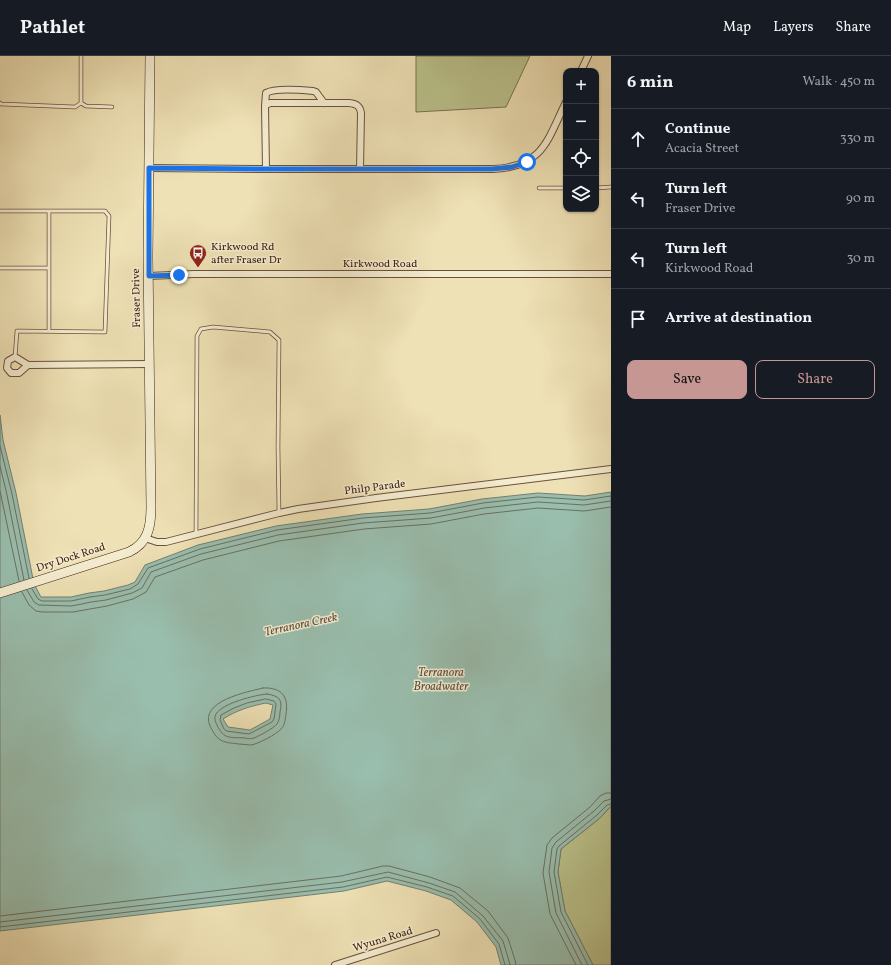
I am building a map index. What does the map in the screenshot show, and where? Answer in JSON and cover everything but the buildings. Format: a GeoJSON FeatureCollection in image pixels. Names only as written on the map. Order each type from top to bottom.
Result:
{"type":"FeatureCollection","features":[{"type":"Feature","properties":{"kind":"street","name":"Fraser Drive"},"geometry":{"type":"LineString","coordinates":[[145,538],[150,524],[152,507],[149,276],[150,56]]}},
{"type":"Feature","properties":{"kind":"street"},"geometry":{"type":"LineString","coordinates":[[582,68],[588,56]]}},
{"type":"Feature","properties":{"kind":"street"},"geometry":{"type":"LineString","coordinates":[[266,169],[266,93],[274,90],[313,91],[316,92],[324,103]]}},
{"type":"Feature","properties":{"kind":"street"},"geometry":{"type":"LineString","coordinates":[[265,106],[270,103],[324,103],[358,105],[360,108],[361,117],[360,169]]}},
{"type":"Feature","properties":{"kind":"street"},"geometry":{"type":"LineString","coordinates":[[149,168],[508,168],[527,162],[542,150],[565,104]]}},
{"type":"Feature","properties":{"kind":"street","name":"Kirkwood Road"},"geometry":{"type":"LineString","coordinates":[[149,276],[194,274],[611,274]]}},
{"type":"Feature","properties":{"kind":"street"},"geometry":{"type":"LineString","coordinates":[[28,365],[18,373],[11,373],[7,368],[8,361],[15,357],[28,365],[150,364]]}},
{"type":"Feature","properties":{"kind":"street","name":"Philp Parade"},"geometry":{"type":"LineString","coordinates":[[145,538],[162,543],[298,509],[611,469]]}},
{"type":"Feature","properties":{"kind":"street","name":"Dry Dock Road"},"geometry":{"type":"LineString","coordinates":[[0,593],[129,552],[140,545],[145,538]]}},
{"type":"Feature","properties":{"kind":"street","name":"Wyuna Road"},"geometry":{"type":"LineString","coordinates":[[335,965],[436,933]]}},
{"type":"Feature","properties":{"kind":"lane"},"geometry":{"type":"LineString","coordinates":[[80,56],[81,103]]}},
{"type":"Feature","properties":{"kind":"lane"},"geometry":{"type":"LineString","coordinates":[[0,103],[75,108],[81,103]]}},
{"type":"Feature","properties":{"kind":"lane"},"geometry":{"type":"LineString","coordinates":[[81,103],[86,106],[112,107]]}},
{"type":"Feature","properties":{"kind":"lane"},"geometry":{"type":"LineString","coordinates":[[599,188],[611,187]]}},
{"type":"Feature","properties":{"kind":"lane"},"geometry":{"type":"LineString","coordinates":[[539,188],[563,188]]}},
{"type":"Feature","properties":{"kind":"lane"},"geometry":{"type":"LineString","coordinates":[[0,211],[105,211],[109,216],[105,332],[17,331],[15,357]]}},
{"type":"Feature","properties":{"kind":"lane"},"geometry":{"type":"LineString","coordinates":[[49,211],[49,331]]}},
{"type":"Feature","properties":{"kind":"lane"},"geometry":{"type":"LineString","coordinates":[[0,268],[49,268]]}},
{"type":"Feature","properties":{"kind":"lane"},"geometry":{"type":"LineString","coordinates":[[196,534],[197,336],[201,329],[213,327],[270,332],[279,340],[279,513]]}},
{"type":"Feature","properties":{"kind":"green space"},"geometry":{"type":"Polygon","coordinates":[[[416,56],[530,56],[506,107],[416,112],[416,56]]]}},
{"type":"Feature","properties":{"kind":"green space"},"geometry":{"type":"Polygon","coordinates":[[[611,806],[611,965],[593,965],[565,911],[558,872],[561,849],[600,818],[611,806]]]}},
{"type":"Feature","properties":{"kind":"water","name":"Terranora Broadwater"},"geometry":{"type":"Polygon","coordinates":[[[0,415],[3,440],[16,493],[34,584],[41,597],[71,597],[128,585],[135,582],[145,565],[198,545],[276,526],[362,514],[429,509],[482,499],[538,493],[585,496],[611,492],[611,806],[600,818],[561,849],[558,872],[565,911],[593,965],[501,965],[496,947],[477,922],[451,900],[426,891],[387,881],[344,891],[0,931],[0,415]],[[266,703],[249,707],[223,719],[228,727],[250,730],[270,719],[273,705],[266,703]]]}},
{"type":"Feature","properties":{"kind":"place","name":"Kirkwood Rd after Fraser Dr"},"geometry":{"type":"Point","coordinates":[198,268]}},
{"type":"Feature","properties":{"kind":"route"},"geometry":{"type":"LineString","coordinates":[[179,275],[149,276],[149,168],[492,169],[508,168],[527,162]]}},
{"type":"Feature","properties":{"kind":"water label","name":"Terranora Creek"},"geometry":{"type":"Point","coordinates":[301,625]}}]}
